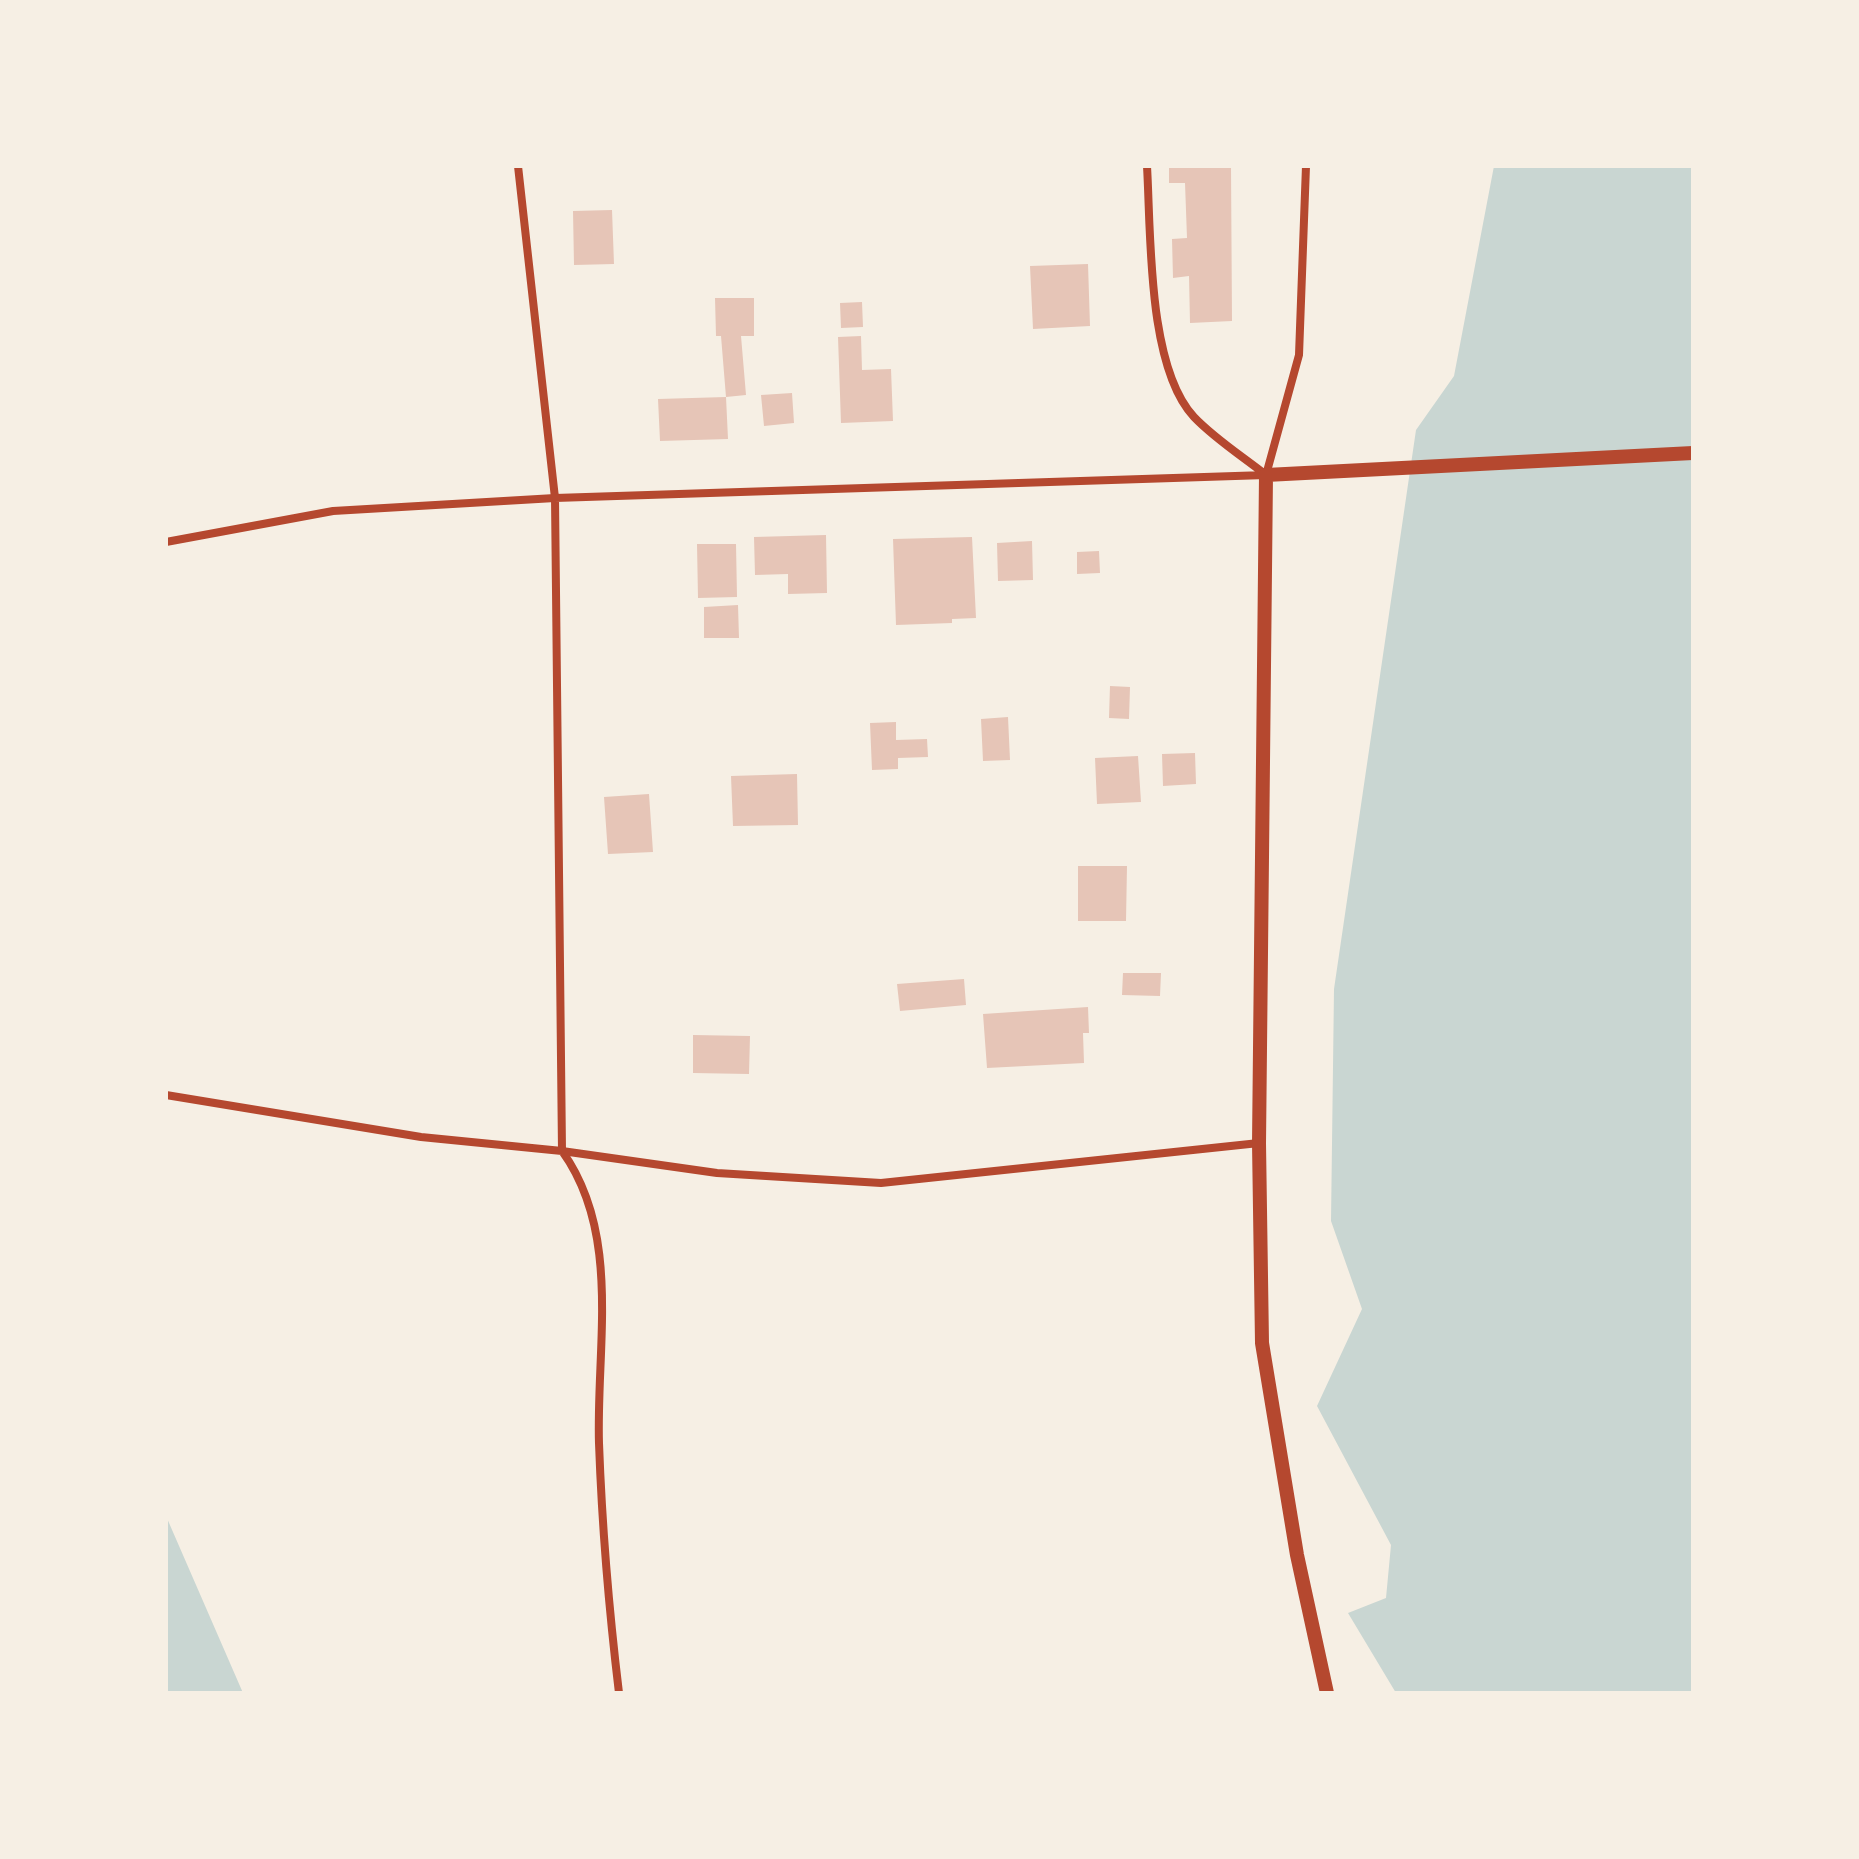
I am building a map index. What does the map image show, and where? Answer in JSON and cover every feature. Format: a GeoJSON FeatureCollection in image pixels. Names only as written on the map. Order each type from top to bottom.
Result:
{"type":"FeatureCollection","features":[{"type":"Feature","properties":{"kind":"street"},"geometry":{"type":"LineString","coordinates":[[518,166],[555,498],[562,1151],[576,1171],[601,1263],[599,1442],[609,1607],[619,1693]]}},
{"type":"Feature","properties":{"kind":"street"},"geometry":{"type":"LineString","coordinates":[[1147,166],[1156,317],[1173,381],[1191,415],[1266,475]]}},
{"type":"Feature","properties":{"kind":"street"},"geometry":{"type":"LineString","coordinates":[[1306,166],[1299,355],[1266,475],[1259,1143],[1262,1343],[1297,1555],[1327,1693]]}},
{"type":"Feature","properties":{"kind":"street"},"geometry":{"type":"LineString","coordinates":[[166,542],[333,511],[555,498],[1320,473],[1693,453]]}},
{"type":"Feature","properties":{"kind":"street"},"geometry":{"type":"LineString","coordinates":[[166,1095],[421,1137],[562,1151],[717,1173],[881,1183],[1259,1143]]}},
{"type":"Feature","properties":{"kind":"shaded area"},"geometry":{"type":"Polygon","coordinates":[[[1494,166],[1693,166],[1693,1693],[1396,1693],[1348,1613],[1386,1598],[1391,1545],[1317,1406],[1362,1309],[1331,1221],[1334,989],[1416,430],[1454,376],[1494,166]]]}},
{"type":"Feature","properties":{"kind":"shaded area"},"geometry":{"type":"Polygon","coordinates":[[[166,1516],[243,1693],[166,1693],[166,1516]]]}},
{"type":"Feature","properties":{"kind":"building"},"geometry":{"type":"Polygon","coordinates":[[[1169,166],[1231,166],[1232,321],[1190,323],[1189,276],[1173,278],[1172,239],[1187,238],[1185,183],[1169,183],[1169,166]]]}},
{"type":"Feature","properties":{"kind":"building"},"geometry":{"type":"Polygon","coordinates":[[[612,210],[614,264],[574,265],[573,211],[612,210]]]}},
{"type":"Feature","properties":{"kind":"building"},"geometry":{"type":"Polygon","coordinates":[[[1088,264],[1090,326],[1033,329],[1030,266],[1088,264]]]}},
{"type":"Feature","properties":{"kind":"building"},"geometry":{"type":"Polygon","coordinates":[[[715,298],[754,298],[754,336],[741,336],[746,395],[726,397],[721,336],[716,336],[715,298]]]}},
{"type":"Feature","properties":{"kind":"building"},"geometry":{"type":"Polygon","coordinates":[[[862,302],[863,327],[841,328],[840,303],[862,302]]]}},
{"type":"Feature","properties":{"kind":"building"},"geometry":{"type":"Polygon","coordinates":[[[861,336],[862,370],[891,369],[893,421],[841,423],[838,337],[861,336]]]}},
{"type":"Feature","properties":{"kind":"building"},"geometry":{"type":"Polygon","coordinates":[[[792,393],[794,423],[764,426],[761,395],[792,393]]]}},
{"type":"Feature","properties":{"kind":"building"},"geometry":{"type":"Polygon","coordinates":[[[726,397],[728,439],[660,441],[658,399],[726,397]]]}},
{"type":"Feature","properties":{"kind":"building"},"geometry":{"type":"Polygon","coordinates":[[[826,535],[827,593],[788,594],[788,574],[755,575],[754,537],[826,535]]]}},
{"type":"Feature","properties":{"kind":"building"},"geometry":{"type":"Polygon","coordinates":[[[972,537],[976,618],[952,619],[952,623],[896,625],[893,539],[972,537]]]}},
{"type":"Feature","properties":{"kind":"building"},"geometry":{"type":"Polygon","coordinates":[[[1032,541],[1033,580],[998,581],[997,543],[1032,541]]]}},
{"type":"Feature","properties":{"kind":"building"},"geometry":{"type":"Polygon","coordinates":[[[697,544],[736,544],[737,597],[698,598],[697,544]]]}},
{"type":"Feature","properties":{"kind":"building"},"geometry":{"type":"Polygon","coordinates":[[[1099,551],[1100,573],[1077,574],[1077,552],[1099,551]]]}},
{"type":"Feature","properties":{"kind":"building"},"geometry":{"type":"Polygon","coordinates":[[[738,605],[739,638],[704,638],[704,607],[738,605]]]}},
{"type":"Feature","properties":{"kind":"building"},"geometry":{"type":"Polygon","coordinates":[[[1110,686],[1130,687],[1129,719],[1109,718],[1110,686]]]}},
{"type":"Feature","properties":{"kind":"building"},"geometry":{"type":"Polygon","coordinates":[[[1008,717],[1010,760],[983,761],[981,719],[1008,717]]]}},
{"type":"Feature","properties":{"kind":"building"},"geometry":{"type":"Polygon","coordinates":[[[896,722],[896,740],[927,739],[928,757],[898,758],[898,769],[872,770],[870,723],[896,722]]]}},
{"type":"Feature","properties":{"kind":"building"},"geometry":{"type":"Polygon","coordinates":[[[1195,753],[1196,784],[1163,786],[1162,754],[1195,753]]]}},
{"type":"Feature","properties":{"kind":"building"},"geometry":{"type":"Polygon","coordinates":[[[1138,756],[1141,802],[1097,804],[1095,758],[1138,756]]]}},
{"type":"Feature","properties":{"kind":"building"},"geometry":{"type":"Polygon","coordinates":[[[797,774],[798,825],[733,826],[731,776],[797,774]]]}},
{"type":"Feature","properties":{"kind":"building"},"geometry":{"type":"Polygon","coordinates":[[[649,794],[653,852],[608,854],[604,797],[649,794]]]}},
{"type":"Feature","properties":{"kind":"building"},"geometry":{"type":"Polygon","coordinates":[[[1078,866],[1127,866],[1126,921],[1078,921],[1078,866]]]}},
{"type":"Feature","properties":{"kind":"building"},"geometry":{"type":"Polygon","coordinates":[[[1123,973],[1161,973],[1160,996],[1122,995],[1123,973]]]}},
{"type":"Feature","properties":{"kind":"building"},"geometry":{"type":"Polygon","coordinates":[[[964,979],[966,1005],[900,1011],[897,984],[964,979]]]}},
{"type":"Feature","properties":{"kind":"building"},"geometry":{"type":"Polygon","coordinates":[[[1088,1007],[1089,1033],[1083,1033],[1084,1063],[987,1068],[983,1014],[1088,1007]]]}},
{"type":"Feature","properties":{"kind":"building"},"geometry":{"type":"Polygon","coordinates":[[[693,1035],[750,1036],[749,1074],[693,1073],[693,1035]]]}}]}
